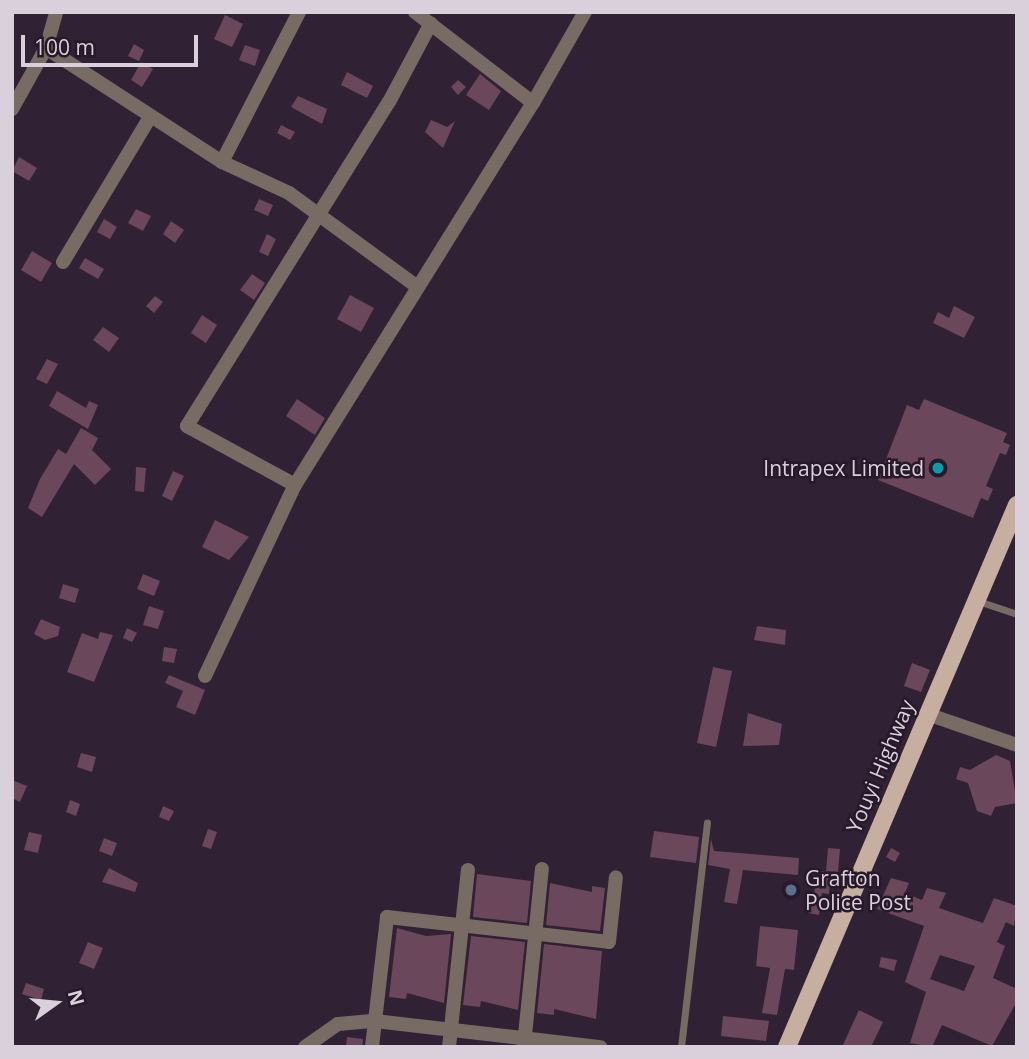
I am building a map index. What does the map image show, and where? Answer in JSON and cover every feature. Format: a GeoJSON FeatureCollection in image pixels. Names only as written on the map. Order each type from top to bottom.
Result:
{"type":"FeatureCollection","features":[{"type":"Feature","properties":{"kind":"main road","name":"Youyi Highway"},"geometry":{"type":"LineString","coordinates":[[788,1047],[1017,505]]}},
{"type":"Feature","properties":{"kind":"street"},"geometry":{"type":"LineString","coordinates":[[12,109],[46,48],[56,12]]}},
{"type":"Feature","properties":{"kind":"street"},"geometry":{"type":"LineString","coordinates":[[222,162],[299,12]]}},
{"type":"Feature","properties":{"kind":"street"},"geometry":{"type":"LineString","coordinates":[[415,12],[533,103]]}},
{"type":"Feature","properties":{"kind":"street"},"geometry":{"type":"LineString","coordinates":[[205,676],[295,485],[416,286],[533,103],[584,12]]}},
{"type":"Feature","properties":{"kind":"street"},"geometry":{"type":"LineString","coordinates":[[295,485],[187,426],[320,213],[431,23]]}},
{"type":"Feature","properties":{"kind":"street"},"geometry":{"type":"LineString","coordinates":[[46,48],[222,162],[320,213],[416,286]]}},
{"type":"Feature","properties":{"kind":"street"},"geometry":{"type":"LineString","coordinates":[[63,262],[150,117]]}},
{"type":"Feature","properties":{"kind":"street"},"geometry":{"type":"LineString","coordinates":[[927,714],[1017,746]]}},
{"type":"Feature","properties":{"kind":"street"},"geometry":{"type":"LineString","coordinates":[[524,1042],[542,869]]}},
{"type":"Feature","properties":{"kind":"street"},"geometry":{"type":"LineString","coordinates":[[449,1047],[468,870]]}},
{"type":"Feature","properties":{"kind":"street"},"geometry":{"type":"LineString","coordinates":[[372,1047],[387,917],[609,942],[616,877]]}},
{"type":"Feature","properties":{"kind":"street"},"geometry":{"type":"LineString","coordinates":[[305,1047],[338,1024],[375,1021],[451,1029],[524,1042],[601,1047]]}},
{"type":"Feature","properties":{"kind":"lane"},"geometry":{"type":"LineString","coordinates":[[977,601],[1017,614]]}},
{"type":"Feature","properties":{"kind":"lane"},"geometry":{"type":"LineString","coordinates":[[681,1047],[707,822]]}},
{"type":"Feature","properties":{"kind":"building"},"geometry":{"type":"Polygon","coordinates":[[[225,15],[243,24],[232,47],[214,39],[225,15]]]}},
{"type":"Feature","properties":{"kind":"building"},"geometry":{"type":"Polygon","coordinates":[[[134,44],[144,50],[139,61],[128,56],[134,44]]]}},
{"type":"Feature","properties":{"kind":"building"},"geometry":{"type":"Polygon","coordinates":[[[245,45],[260,50],[255,66],[239,60],[245,45]]]}},
{"type":"Feature","properties":{"kind":"building"},"geometry":{"type":"Polygon","coordinates":[[[141,62],[153,69],[142,87],[131,80],[141,62]]]}},
{"type":"Feature","properties":{"kind":"building"},"geometry":{"type":"Polygon","coordinates":[[[347,72],[373,86],[367,98],[341,85],[347,72]]]}},
{"type":"Feature","properties":{"kind":"building"},"geometry":{"type":"Polygon","coordinates":[[[480,74],[501,91],[489,110],[466,95],[480,74]]]}},
{"type":"Feature","properties":{"kind":"building"},"geometry":{"type":"Polygon","coordinates":[[[458,80],[466,87],[458,95],[451,87],[458,80]]]}},
{"type":"Feature","properties":{"kind":"building"},"geometry":{"type":"Polygon","coordinates":[[[298,96],[327,109],[322,124],[291,107],[298,96]]]}},
{"type":"Feature","properties":{"kind":"building"},"geometry":{"type":"Polygon","coordinates":[[[431,120],[447,127],[455,121],[443,148],[425,132],[431,120]]]}},
{"type":"Feature","properties":{"kind":"building"},"geometry":{"type":"Polygon","coordinates":[[[281,125],[295,132],[290,140],[277,133],[281,125]]]}},
{"type":"Feature","properties":{"kind":"building"},"geometry":{"type":"Polygon","coordinates":[[[19,157],[37,168],[29,181],[12,171],[19,157]]]}},
{"type":"Feature","properties":{"kind":"building"},"geometry":{"type":"Polygon","coordinates":[[[259,199],[273,205],[268,216],[254,210],[259,199]]]}},
{"type":"Feature","properties":{"kind":"building"},"geometry":{"type":"Polygon","coordinates":[[[136,209],[151,216],[143,231],[128,223],[136,209]]]}},
{"type":"Feature","properties":{"kind":"building"},"geometry":{"type":"Polygon","coordinates":[[[104,219],[117,227],[110,239],[97,232],[104,219]]]}},
{"type":"Feature","properties":{"kind":"building"},"geometry":{"type":"Polygon","coordinates":[[[171,221],[184,230],[175,243],[163,234],[171,221]]]}},
{"type":"Feature","properties":{"kind":"building"},"geometry":{"type":"Polygon","coordinates":[[[267,234],[276,239],[268,256],[259,252],[267,234]]]}},
{"type":"Feature","properties":{"kind":"building"},"geometry":{"type":"Polygon","coordinates":[[[32,251],[52,263],[41,282],[21,270],[32,251]]]}},
{"type":"Feature","properties":{"kind":"building"},"geometry":{"type":"Polygon","coordinates":[[[85,258],[104,269],[98,279],[79,268],[85,258]]]}},
{"type":"Feature","properties":{"kind":"building"},"geometry":{"type":"Polygon","coordinates":[[[252,274],[265,283],[254,300],[240,290],[252,274]]]}},
{"type":"Feature","properties":{"kind":"building"},"geometry":{"type":"Polygon","coordinates":[[[350,295],[374,308],[361,332],[337,319],[350,295]]]}},
{"type":"Feature","properties":{"kind":"building"},"geometry":{"type":"Polygon","coordinates":[[[155,296],[163,302],[154,313],[146,306],[155,296]]]}},
{"type":"Feature","properties":{"kind":"building"},"geometry":{"type":"Polygon","coordinates":[[[954,306],[975,317],[964,338],[933,323],[938,312],[949,318],[954,306]]]}},
{"type":"Feature","properties":{"kind":"building"},"geometry":{"type":"Polygon","coordinates":[[[202,315],[217,325],[206,343],[191,333],[202,315]]]}},
{"type":"Feature","properties":{"kind":"building"},"geometry":{"type":"Polygon","coordinates":[[[103,327],[119,338],[109,352],[93,340],[103,327]]]}},
{"type":"Feature","properties":{"kind":"building"},"geometry":{"type":"Polygon","coordinates":[[[47,359],[58,364],[47,384],[36,379],[47,359]]]}},
{"type":"Feature","properties":{"kind":"building"},"geometry":{"type":"Polygon","coordinates":[[[57,391],[86,408],[89,401],[98,405],[88,429],[49,406],[57,391]]]}},
{"type":"Feature","properties":{"kind":"building"},"geometry":{"type":"Polygon","coordinates":[[[297,399],[325,418],[315,435],[286,416],[297,399]]]}},
{"type":"Feature","properties":{"kind":"building","name":"Intrapex Limited"},"geometry":{"type":"Polygon","coordinates":[[[924,399],[1007,433],[1003,442],[1010,445],[1006,455],[1000,453],[986,486],[993,489],[988,501],[981,498],[973,518],[878,480],[907,405],[919,410],[924,399]]]}},
{"type":"Feature","properties":{"kind":"building"},"geometry":{"type":"Polygon","coordinates":[[[81,428],[98,438],[92,450],[111,469],[95,485],[74,464],[42,517],[28,508],[40,479],[58,449],[66,454],[81,428]]]}},
{"type":"Feature","properties":{"kind":"building"},"geometry":{"type":"Polygon","coordinates":[[[136,467],[146,468],[144,492],[135,491],[136,467]]]}},
{"type":"Feature","properties":{"kind":"building"},"geometry":{"type":"Polygon","coordinates":[[[173,471],[184,476],[172,501],[162,496],[173,471]]]}},
{"type":"Feature","properties":{"kind":"building"},"geometry":{"type":"Polygon","coordinates":[[[215,520],[249,537],[229,560],[202,547],[215,520]]]}},
{"type":"Feature","properties":{"kind":"building"},"geometry":{"type":"Polygon","coordinates":[[[143,574],[160,581],[154,596],[137,589],[143,574]]]}},
{"type":"Feature","properties":{"kind":"building"},"geometry":{"type":"Polygon","coordinates":[[[63,584],[79,589],[75,603],[59,598],[63,584]]]}},
{"type":"Feature","properties":{"kind":"building"},"geometry":{"type":"Polygon","coordinates":[[[149,606],[164,611],[158,629],[143,625],[149,606]]]}},
{"type":"Feature","properties":{"kind":"building"},"geometry":{"type":"Polygon","coordinates":[[[41,619],[60,627],[58,636],[45,640],[34,634],[41,619]]]}},
{"type":"Feature","properties":{"kind":"building"},"geometry":{"type":"Polygon","coordinates":[[[757,626],[786,630],[785,645],[754,640],[757,626]]]}},
{"type":"Feature","properties":{"kind":"building"},"geometry":{"type":"Polygon","coordinates":[[[127,628],[137,633],[132,642],[123,638],[127,628]]]}},
{"type":"Feature","properties":{"kind":"building"},"geometry":{"type":"Polygon","coordinates":[[[100,632],[113,635],[94,682],[67,672],[82,633],[98,639],[100,632]]]}},
{"type":"Feature","properties":{"kind":"building"},"geometry":{"type":"Polygon","coordinates":[[[164,647],[177,649],[174,663],[162,661],[164,647]]]}},
{"type":"Feature","properties":{"kind":"building"},"geometry":{"type":"Polygon","coordinates":[[[912,663],[930,670],[921,692],[904,686],[912,663]]]}},
{"type":"Feature","properties":{"kind":"building"},"geometry":{"type":"Polygon","coordinates":[[[713,667],[732,671],[716,747],[697,743],[713,667]]]}},
{"type":"Feature","properties":{"kind":"building"},"geometry":{"type":"Polygon","coordinates":[[[169,675],[205,690],[195,715],[176,707],[183,691],[165,683],[169,675]]]}},
{"type":"Feature","properties":{"kind":"building"},"geometry":{"type":"Polygon","coordinates":[[[748,713],[782,724],[779,745],[743,746],[748,713]]]}},
{"type":"Feature","properties":{"kind":"building"},"geometry":{"type":"Polygon","coordinates":[[[81,753],[96,757],[92,772],[77,767],[81,753]]]}},
{"type":"Feature","properties":{"kind":"building"},"geometry":{"type":"Polygon","coordinates":[[[996,755],[1010,761],[1017,803],[995,807],[991,816],[977,811],[968,783],[956,779],[960,767],[970,770],[996,755]]]}},
{"type":"Feature","properties":{"kind":"building"},"geometry":{"type":"Polygon","coordinates":[[[12,780],[27,786],[20,802],[12,798],[12,780]]]}},
{"type":"Feature","properties":{"kind":"building"},"geometry":{"type":"Polygon","coordinates":[[[70,800],[80,804],[76,816],[66,812],[70,800]]]}},
{"type":"Feature","properties":{"kind":"building"},"geometry":{"type":"Polygon","coordinates":[[[163,806],[174,811],[169,821],[159,817],[163,806]]]}},
{"type":"Feature","properties":{"kind":"building"},"geometry":{"type":"Polygon","coordinates":[[[208,829],[217,832],[211,849],[202,846],[208,829]]]}},
{"type":"Feature","properties":{"kind":"building"},"geometry":{"type":"Polygon","coordinates":[[[654,831],[699,837],[696,863],[650,857],[654,831]]]}},
{"type":"Feature","properties":{"kind":"building"},"geometry":{"type":"Polygon","coordinates":[[[29,832],[42,835],[38,853],[24,850],[29,832]]]}},
{"type":"Feature","properties":{"kind":"building"},"geometry":{"type":"Polygon","coordinates":[[[104,838],[117,843],[112,856],[99,851],[104,838]]]}},
{"type":"Feature","properties":{"kind":"building"},"geometry":{"type":"Polygon","coordinates":[[[711,839],[714,851],[799,858],[798,875],[743,870],[737,904],[724,902],[730,869],[708,865],[711,839]]]}},
{"type":"Feature","properties":{"kind":"building"},"geometry":{"type":"Polygon","coordinates":[[[828,848],[840,849],[838,872],[826,871],[828,848]]]}},
{"type":"Feature","properties":{"kind":"building"},"geometry":{"type":"Polygon","coordinates":[[[891,848],[900,853],[895,862],[886,857],[891,848]]]}},
{"type":"Feature","properties":{"kind":"building"},"geometry":{"type":"Polygon","coordinates":[[[109,868],[138,883],[135,892],[102,882],[109,868]]]}},
{"type":"Feature","properties":{"kind":"building"},"geometry":{"type":"Polygon","coordinates":[[[820,871],[831,872],[829,894],[822,893],[819,915],[808,913],[820,871]]]}},
{"type":"Feature","properties":{"kind":"building"},"geometry":{"type":"Polygon","coordinates":[[[477,874],[531,881],[527,923],[473,917],[477,874]]]}},
{"type":"Feature","properties":{"kind":"building"},"geometry":{"type":"Polygon","coordinates":[[[891,878],[909,883],[905,893],[922,900],[927,888],[946,893],[939,908],[983,923],[994,898],[1017,906],[1014,926],[1006,922],[997,942],[1005,946],[993,978],[1017,989],[1016,1003],[992,1046],[942,1025],[932,1047],[910,1043],[926,992],[905,982],[924,926],[877,909],[891,878]],[[940,955],[930,979],[964,991],[975,966],[940,955]]]}},
{"type":"Feature","properties":{"kind":"building"},"geometry":{"type":"Polygon","coordinates":[[[550,883],[592,892],[592,886],[605,888],[600,931],[546,925],[550,883]]]}},
{"type":"Feature","properties":{"kind":"building"},"geometry":{"type":"Polygon","coordinates":[[[760,926],[798,930],[794,970],[785,969],[777,1015],[762,1013],[770,968],[756,966],[760,926]]]}},
{"type":"Feature","properties":{"kind":"building"},"geometry":{"type":"Polygon","coordinates":[[[397,928],[426,936],[451,934],[444,1003],[407,993],[406,999],[389,997],[397,928]]]}},
{"type":"Feature","properties":{"kind":"building"},"geometry":{"type":"Polygon","coordinates":[[[471,936],[525,942],[518,1010],[481,1001],[480,1007],[463,1005],[471,936]]]}},
{"type":"Feature","properties":{"kind":"building"},"geometry":{"type":"Polygon","coordinates":[[[88,942],[103,948],[94,969],[79,963],[88,942]]]}},
{"type":"Feature","properties":{"kind":"building"},"geometry":{"type":"Polygon","coordinates":[[[544,944],[602,951],[596,1019],[554,1009],[554,1015],[537,1013],[544,944]]]}},
{"type":"Feature","properties":{"kind":"building"},"geometry":{"type":"Polygon","coordinates":[[[881,957],[897,960],[894,971],[879,967],[881,957]]]}},
{"type":"Feature","properties":{"kind":"building"},"geometry":{"type":"Polygon","coordinates":[[[26,983],[44,989],[41,1000],[22,994],[26,983]]]}},
{"type":"Feature","properties":{"kind":"building"},"geometry":{"type":"Polygon","coordinates":[[[859,1010],[883,1022],[871,1047],[842,1047],[859,1010]]]}},
{"type":"Feature","properties":{"kind":"building"},"geometry":{"type":"Polygon","coordinates":[[[723,1016],[769,1021],[766,1041],[721,1036],[723,1016]]]}},
{"type":"Feature","properties":{"kind":"building"},"geometry":{"type":"Polygon","coordinates":[[[347,1037],[363,1039],[362,1047],[346,1047],[347,1037]]]}},
{"type":"Feature","properties":{"kind":"place","name":"Intrapex Limited"},"geometry":{"type":"Point","coordinates":[938,468]}},
{"type":"Feature","properties":{"kind":"place","name":"Grafton Police Post"},"geometry":{"type":"Point","coordinates":[791,890]}}]}
